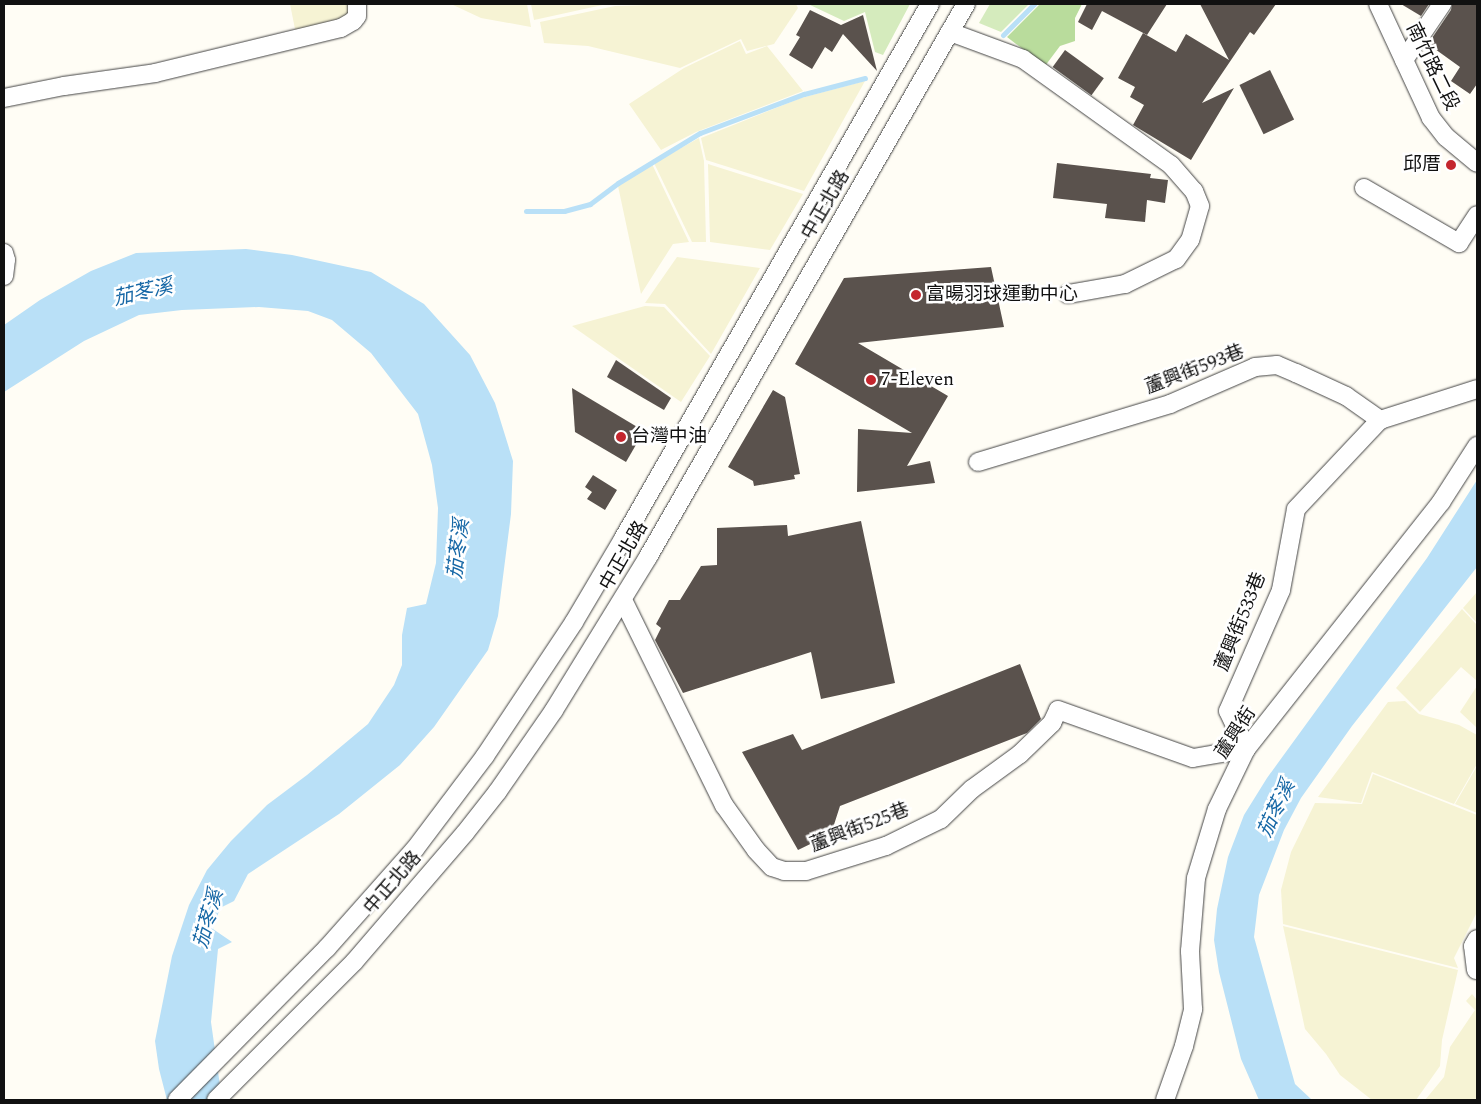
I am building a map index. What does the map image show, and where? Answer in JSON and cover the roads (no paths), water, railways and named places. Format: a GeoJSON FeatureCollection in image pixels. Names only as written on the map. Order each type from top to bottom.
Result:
{"type":"FeatureCollection","features":[{"type":"Feature","properties":{"kind":"street"},"geometry":{"type":"LineString","coordinates":[[4,98],[64,86],[155,73],[341,28],[353,22],[357,16],[357,4]]}},
{"type":"Feature","properties":{"kind":"street","name":"中正北路"},"geometry":{"type":"LineString","coordinates":[[176,1100],[326,948],[415,849],[479,764],[534,685],[623,539],[930,4]]}},
{"type":"Feature","properties":{"kind":"street","name":"中正北路"},"geometry":{"type":"LineString","coordinates":[[216,1100],[354,962],[465,833],[498,791],[554,710],[623,600],[966,4]]}},
{"type":"Feature","properties":{"kind":"street","name":"南竹路二段"},"geometry":{"type":"LineString","coordinates":[[1378,4],[1431,118],[1446,137],[1477,163]]}},
{"type":"Feature","properties":{"kind":"street"},"geometry":{"type":"LineString","coordinates":[[1404,60],[1442,4]]}},
{"type":"Feature","properties":{"kind":"street"},"geometry":{"type":"LineString","coordinates":[[950,32],[1024,59],[1171,165],[1194,191],[1200,206],[1190,240],[1176,259],[1125,284],[1068,294]]}},
{"type":"Feature","properties":{"kind":"street"},"geometry":{"type":"LineString","coordinates":[[1364,188],[1459,243],[1477,215]]}},
{"type":"Feature","properties":{"kind":"street"},"geometry":{"type":"LineString","coordinates":[[4,254],[6,260],[4,276]]}},
{"type":"Feature","properties":{"kind":"street","name":"蘆興街593巷"},"geometry":{"type":"LineString","coordinates":[[978,462],[1170,404],[1255,367],[1277,365],[1296,373],[1346,396],[1380,420]]}},
{"type":"Feature","properties":{"kind":"street"},"geometry":{"type":"LineString","coordinates":[[1380,420],[1477,389]]}},
{"type":"Feature","properties":{"kind":"street","name":"蘆興街533巷"},"geometry":{"type":"LineString","coordinates":[[1246,749],[1228,711],[1281,590],[1296,509],[1380,420]]}},
{"type":"Feature","properties":{"kind":"street","name":"蘆興街"},"geometry":{"type":"LineString","coordinates":[[1165,1100],[1184,1046],[1193,1009],[1190,951],[1196,878],[1217,809],[1246,749],[1441,502],[1477,446]]}},
{"type":"Feature","properties":{"kind":"street","name":"蘆興街525巷"},"geometry":{"type":"LineString","coordinates":[[623,600],[724,805],[756,850],[772,867],[784,871],[806,871],[886,846],[941,819],[972,789],[1020,754],[1052,723],[1058,710],[1193,758],[1246,749]]}},
{"type":"Feature","properties":{"kind":"street"},"geometry":{"type":"LineString","coordinates":[[1476,970],[1473,946],[1477,939]]}},
{"type":"Feature","properties":{"kind":"water","name":"茄苳溪"},"geometry":{"type":"Polygon","coordinates":[[[246,249],[292,255],[371,272],[424,304],[470,355],[495,403],[513,461],[511,514],[498,616],[488,650],[434,727],[400,765],[339,814],[248,874],[234,901],[220,908],[213,929],[232,942],[218,949],[211,1022],[222,1100],[167,1100],[159,1069],[155,1041],[172,956],[189,905],[207,870],[231,841],[267,805],[307,775],[368,724],[394,685],[402,665],[402,635],[407,608],[426,604],[436,563],[438,508],[432,465],[418,414],[371,353],[332,320],[308,311],[259,307],[182,310],[139,315],[84,341],[4,392],[4,325],[40,300],[91,271],[136,253],[246,249]]]}},
{"type":"Feature","properties":{"kind":"water","name":"茄苳溪"},"geometry":{"type":"Polygon","coordinates":[[[1477,480],[1477,567],[1352,726],[1301,798],[1284,830],[1259,895],[1254,937],[1295,1084],[1312,1100],[1259,1100],[1241,1059],[1219,972],[1214,940],[1217,909],[1228,857],[1244,815],[1267,778],[1427,558],[1477,480]]]}},
{"type":"Feature","properties":{"kind":"waterway"},"geometry":{"type":"LineString","coordinates":[[1003,35],[1034,4]]}},
{"type":"Feature","properties":{"kind":"waterway"},"geometry":{"type":"LineString","coordinates":[[526,211],[564,211],[590,204],[618,183],[700,133],[804,94],[865,78]]}},
{"type":"Feature","properties":{"kind":"place","name":"邱厝"},"geometry":{"type":"Point","coordinates":[1451,165]}},
{"type":"Feature","properties":{"kind":"place","name":"富暘羽球運動中心"},"geometry":{"type":"Point","coordinates":[916,295]}},
{"type":"Feature","properties":{"kind":"place","name":"7-Eleven"},"geometry":{"type":"Point","coordinates":[871,380]}},
{"type":"Feature","properties":{"kind":"place","name":"台灣中油"},"geometry":{"type":"Point","coordinates":[621,437]}}]}
